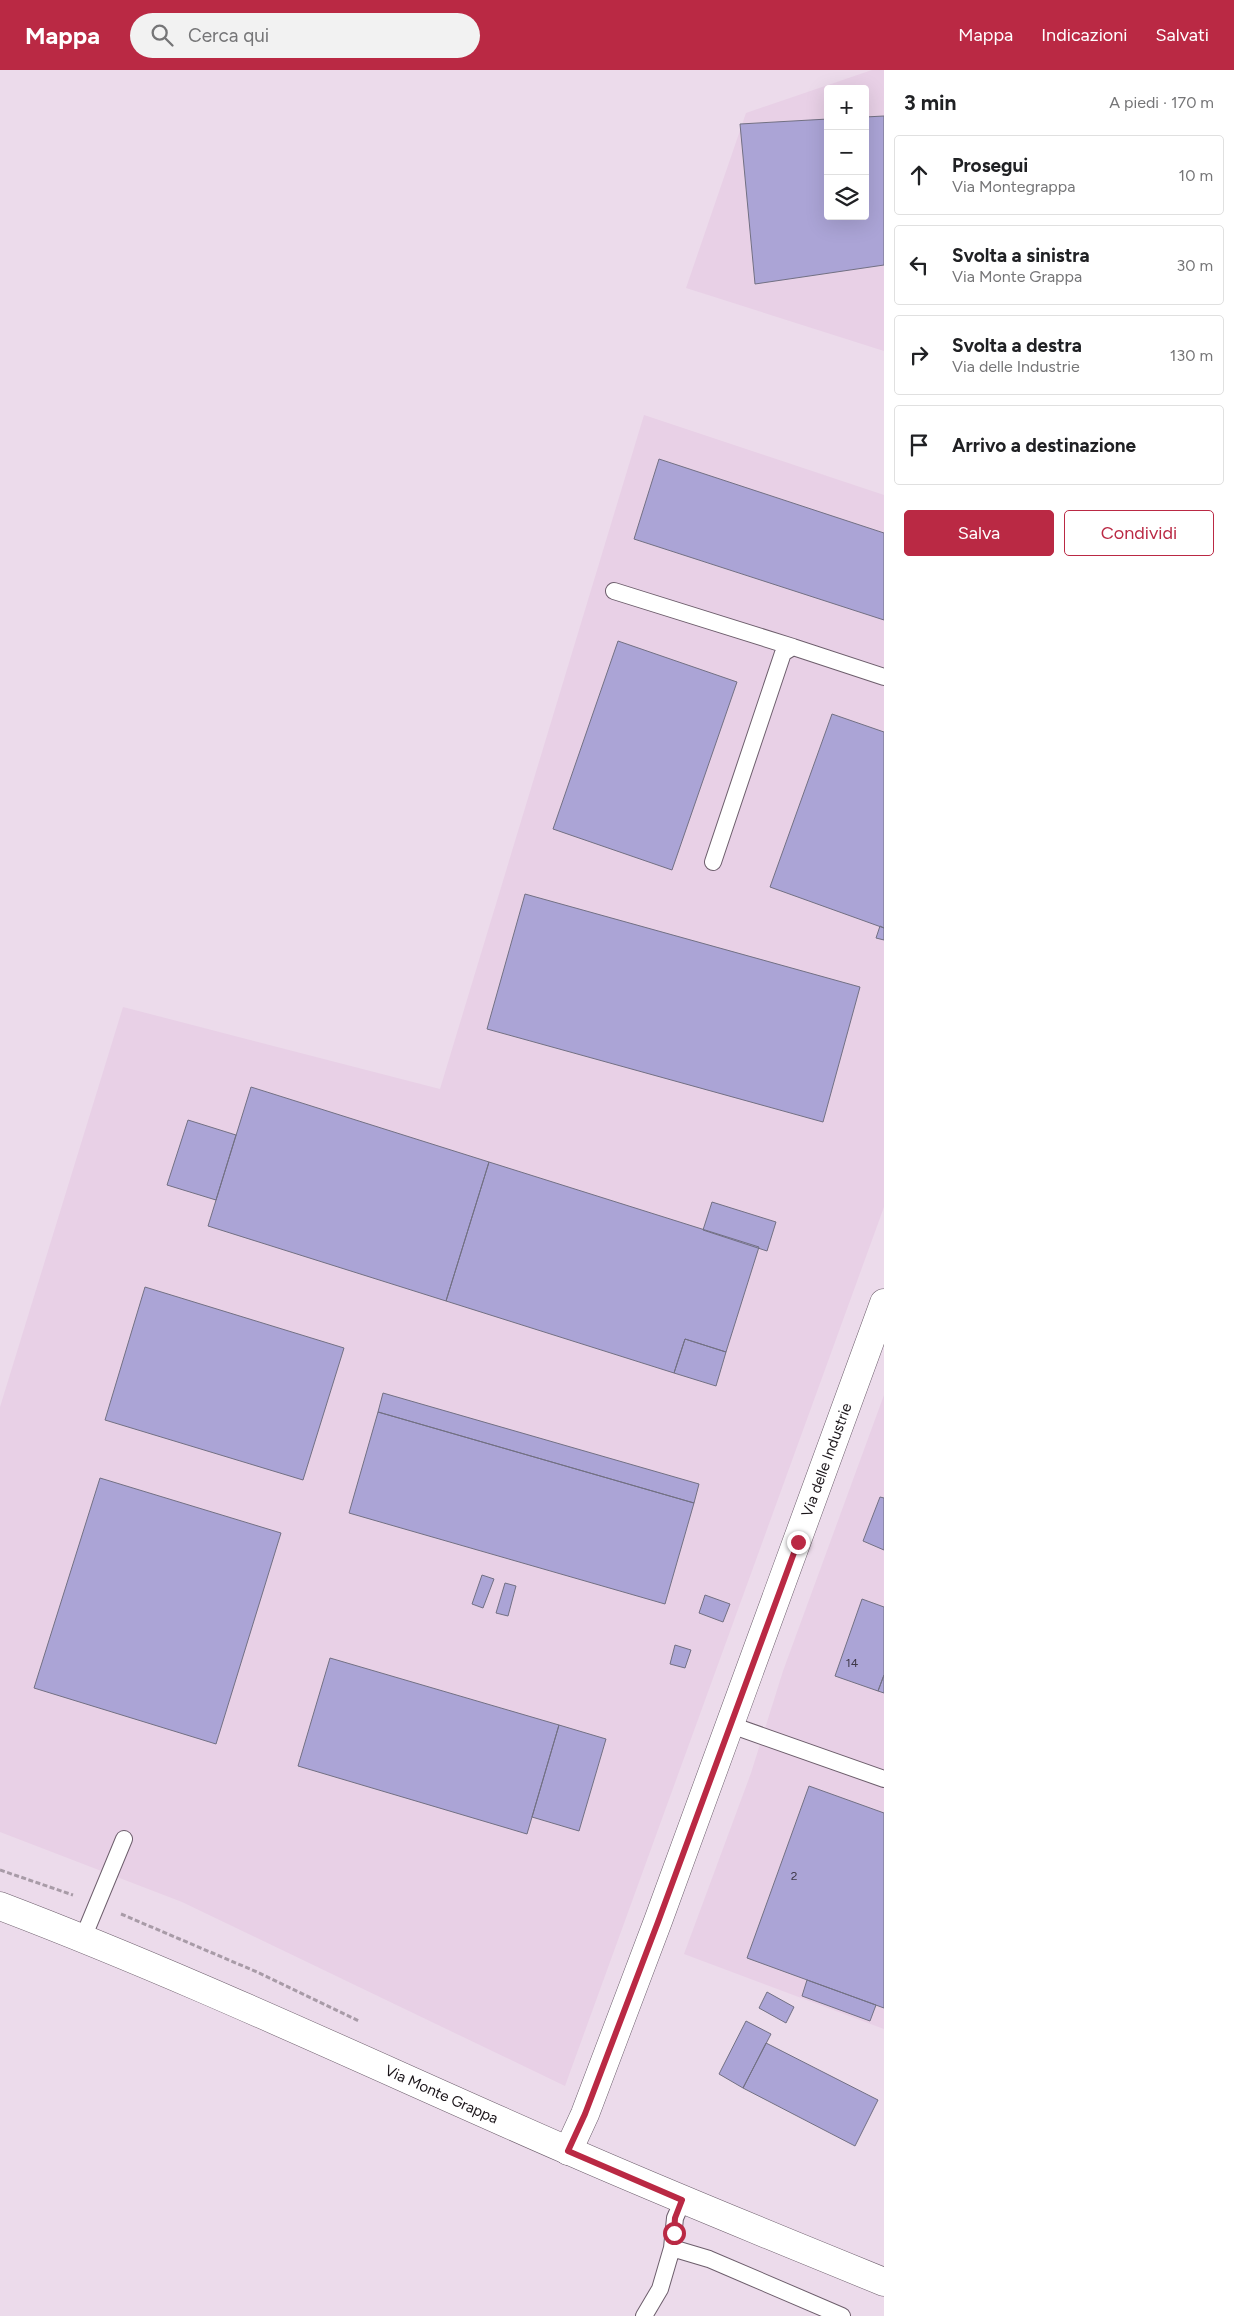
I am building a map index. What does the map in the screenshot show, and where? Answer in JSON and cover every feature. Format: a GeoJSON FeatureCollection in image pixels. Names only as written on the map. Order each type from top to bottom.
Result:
{"type":"FeatureCollection","features":[{"type":"Feature","properties":{"kind":"street","name":"Via delle Industrie"},"geometry":{"type":"LineString","coordinates":[[568,2151],[585,2114],[731,1725],[884,1303]]}},
{"type":"Feature","properties":{"kind":"street","name":"Via Monte Grappa"},"geometry":{"type":"LineString","coordinates":[[0,1906],[83,1938],[682,2200],[884,2282]]}},
{"type":"Feature","properties":{"kind":"lane"},"geometry":{"type":"LineString","coordinates":[[614,591],[884,677]]}},
{"type":"Feature","properties":{"kind":"lane"},"geometry":{"type":"LineString","coordinates":[[713,862],[783,653],[793,647]]}},
{"type":"Feature","properties":{"kind":"lane"},"geometry":{"type":"LineString","coordinates":[[731,1725],[884,1779]]}},
{"type":"Feature","properties":{"kind":"lane"},"geometry":{"type":"LineString","coordinates":[[83,1938],[124,1839]]}},
{"type":"Feature","properties":{"kind":"lane"},"geometry":{"type":"LineString","coordinates":[[644,2316],[660,2289],[672,2248],[675,2218],[682,2200]]}},
{"type":"Feature","properties":{"kind":"lane"},"geometry":{"type":"LineString","coordinates":[[672,2248],[709,2259],[842,2316]]}},
{"type":"Feature","properties":{"kind":"shaded area"},"geometry":{"type":"Polygon","coordinates":[[[872,70],[884,70],[884,351],[686,288],[746,113],[824,86],[824,220],[869,220],[869,85],[828,85],[872,70]]]}},
{"type":"Feature","properties":{"kind":"shaded area"},"geometry":{"type":"Polygon","coordinates":[[[644,415],[884,495],[884,1207],[565,2086],[182,1902],[0,1832],[0,1407],[123,1007],[440,1089],[644,415]]]}},
{"type":"Feature","properties":{"kind":"shaded area"},"geometry":{"type":"Polygon","coordinates":[[[884,1395],[884,2029],[684,1954],[751,1773],[783,1671],[884,1395]]]}},
{"type":"Feature","properties":{"kind":"building"},"geometry":{"type":"Polygon","coordinates":[[[884,116],[884,265],[755,284],[740,124],[824,119],[824,220],[869,220],[869,117],[884,116]]]}},
{"type":"Feature","properties":{"kind":"building"},"geometry":{"type":"Polygon","coordinates":[[[659,459],[884,533],[884,620],[634,539],[659,459]]]}},
{"type":"Feature","properties":{"kind":"building"},"geometry":{"type":"Polygon","coordinates":[[[618,641],[737,682],[672,870],[553,829],[618,641]]]}},
{"type":"Feature","properties":{"kind":"building"},"geometry":{"type":"Polygon","coordinates":[[[832,714],[884,732],[884,928],[770,887],[832,714]]]}},
{"type":"Feature","properties":{"kind":"building"},"geometry":{"type":"Polygon","coordinates":[[[525,894],[860,987],[823,1122],[487,1029],[525,894]]]}},
{"type":"Feature","properties":{"kind":"building"},"geometry":{"type":"Polygon","coordinates":[[[880,926],[884,928],[884,940],[876,938],[880,926]]]}},
{"type":"Feature","properties":{"kind":"building"},"geometry":{"type":"Polygon","coordinates":[[[251,1087],[489,1162],[446,1301],[208,1226],[251,1087]]]}},
{"type":"Feature","properties":{"kind":"building"},"geometry":{"type":"Polygon","coordinates":[[[188,1120],[236,1135],[216,1200],[167,1185],[188,1120]]]}},
{"type":"Feature","properties":{"kind":"building"},"geometry":{"type":"Polygon","coordinates":[[[489,1162],[759,1247],[726,1352],[685,1339],[674,1373],[446,1301],[489,1162]]]}},
{"type":"Feature","properties":{"kind":"building"},"geometry":{"type":"Polygon","coordinates":[[[712,1202],[776,1222],[767,1251],[703,1230],[712,1202]]]}},
{"type":"Feature","properties":{"kind":"building"},"geometry":{"type":"Polygon","coordinates":[[[145,1287],[344,1348],[303,1480],[105,1420],[145,1287]]]}},
{"type":"Feature","properties":{"kind":"building"},"geometry":{"type":"Polygon","coordinates":[[[685,1339],[726,1352],[716,1386],[674,1373],[685,1339]]]}},
{"type":"Feature","properties":{"kind":"building"},"geometry":{"type":"Polygon","coordinates":[[[383,1393],[699,1484],[694,1503],[378,1412],[383,1393]]]}},
{"type":"Feature","properties":{"kind":"building"},"geometry":{"type":"Polygon","coordinates":[[[378,1412],[694,1503],[665,1604],[349,1513],[378,1412]]]}},
{"type":"Feature","properties":{"kind":"building"},"geometry":{"type":"Polygon","coordinates":[[[100,1478],[281,1533],[216,1744],[34,1688],[100,1478]]]}},
{"type":"Feature","properties":{"kind":"building"},"geometry":{"type":"Polygon","coordinates":[[[880,1497],[884,1498],[884,1550],[863,1541],[880,1497]]]}},
{"type":"Feature","properties":{"kind":"building"},"geometry":{"type":"Polygon","coordinates":[[[482,1575],[494,1579],[483,1608],[472,1604],[482,1575]]]}},
{"type":"Feature","properties":{"kind":"building"},"geometry":{"type":"Polygon","coordinates":[[[505,1583],[516,1586],[508,1616],[496,1613],[505,1583]]]}},
{"type":"Feature","properties":{"kind":"building"},"geometry":{"type":"Polygon","coordinates":[[[705,1595],[730,1604],[723,1622],[699,1613],[705,1595]]]}},
{"type":"Feature","properties":{"kind":"building"},"geometry":{"type":"Polygon","coordinates":[[[862,1599],[884,1607],[884,1675],[878,1691],[835,1676],[862,1599]]]}},
{"type":"Feature","properties":{"kind":"building"},"geometry":{"type":"Polygon","coordinates":[[[675,1645],[691,1650],[685,1668],[670,1664],[675,1645]]]}},
{"type":"Feature","properties":{"kind":"building"},"geometry":{"type":"Polygon","coordinates":[[[330,1658],[559,1725],[527,1834],[298,1766],[330,1658]]]}},
{"type":"Feature","properties":{"kind":"building"},"geometry":{"type":"Polygon","coordinates":[[[884,1675],[884,1693],[878,1691],[884,1675]]]}},
{"type":"Feature","properties":{"kind":"building"},"geometry":{"type":"Polygon","coordinates":[[[559,1725],[606,1739],[579,1831],[532,1817],[559,1725]]]}},
{"type":"Feature","properties":{"kind":"building"},"geometry":{"type":"Polygon","coordinates":[[[809,1786],[884,1813],[884,2008],[747,1958],[809,1786]]]}},
{"type":"Feature","properties":{"kind":"building"},"geometry":{"type":"Polygon","coordinates":[[[807,1980],[876,2005],[870,2021],[802,1996],[807,1980]]]}},
{"type":"Feature","properties":{"kind":"building"},"geometry":{"type":"Polygon","coordinates":[[[767,1992],[794,2007],[786,2023],[759,2008],[767,1992]]]}},
{"type":"Feature","properties":{"kind":"building"},"geometry":{"type":"Polygon","coordinates":[[[746,2021],[771,2034],[743,2088],[719,2074],[746,2021]]]}},
{"type":"Feature","properties":{"kind":"building"},"geometry":{"type":"Polygon","coordinates":[[[766,2043],[878,2100],[855,2146],[743,2088],[766,2043]]]}},
{"type":"Feature","properties":{"kind":"route"},"geometry":{"type":"LineString","coordinates":[[674,2233],[675,2218],[682,2200],[568,2151],[585,2114],[658,1922],[798,1542]]}}]}
